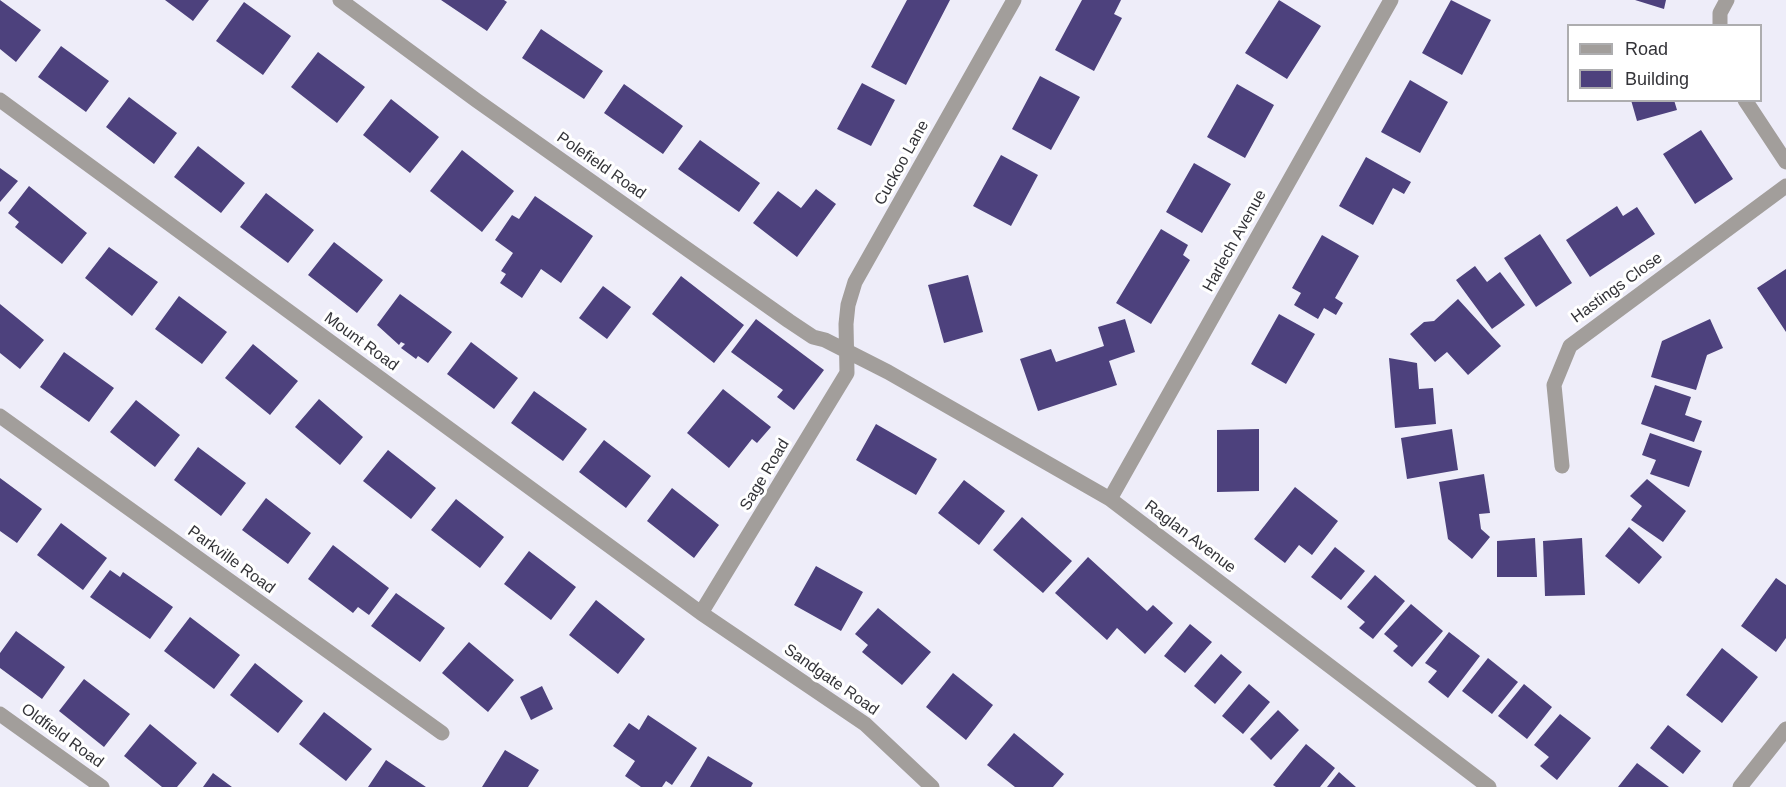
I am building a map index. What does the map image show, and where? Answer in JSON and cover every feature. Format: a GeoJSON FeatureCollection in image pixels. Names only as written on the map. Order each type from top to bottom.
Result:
{"type":"FeatureCollection","features":[{"type":"Feature","properties":{"kind":"street","name":"Polefield Road"},"geometry":{"type":"LineString","coordinates":[[340,0],[476,100],[789,321],[813,337],[847,350]]}},
{"type":"Feature","properties":{"kind":"street","name":"Cuckoo Lane"},"geometry":{"type":"LineString","coordinates":[[847,350],[848,305],[855,282],[1014,0]]}},
{"type":"Feature","properties":{"kind":"street","name":"Harlech Avenue"},"geometry":{"type":"LineString","coordinates":[[1110,499],[1391,0]]}},
{"type":"Feature","properties":{"kind":"street"},"geometry":{"type":"LineString","coordinates":[[1720,24],[1720,13],[1727,0]]}},
{"type":"Feature","properties":{"kind":"street","name":"Mount Road"},"geometry":{"type":"LineString","coordinates":[[0,100],[701,613]]}},
{"type":"Feature","properties":{"kind":"street"},"geometry":{"type":"LineString","coordinates":[[1746,102],[1786,162]]}},
{"type":"Feature","properties":{"kind":"street","name":"Hastings Close"},"geometry":{"type":"LineString","coordinates":[[1562,466],[1554,385],[1570,346],[1786,186]]}},
{"type":"Feature","properties":{"kind":"street","name":"Raglan Avenue"},"geometry":{"type":"LineString","coordinates":[[847,350],[1110,499],[1489,787]]}},
{"type":"Feature","properties":{"kind":"street","name":"Sage Road"},"geometry":{"type":"LineString","coordinates":[[701,613],[847,373],[847,350]]}},
{"type":"Feature","properties":{"kind":"street","name":"Parkville Road"},"geometry":{"type":"LineString","coordinates":[[0,416],[442,733]]}},
{"type":"Feature","properties":{"kind":"street","name":"Sandgate Road"},"geometry":{"type":"LineString","coordinates":[[701,613],[865,724],[932,787]]}},
{"type":"Feature","properties":{"kind":"street","name":"Oldfield Road"},"geometry":{"type":"LineString","coordinates":[[0,714],[102,787]]}},
{"type":"Feature","properties":{"kind":"street"},"geometry":{"type":"LineString","coordinates":[[1740,787],[1786,729]]}},
{"type":"Feature","properties":{"kind":"building"},"geometry":{"type":"Polygon","coordinates":[[[0,0],[41,30],[16,62],[0,49],[0,0]]]}},
{"type":"Feature","properties":{"kind":"building"},"geometry":{"type":"Polygon","coordinates":[[[165,0],[209,0],[193,21],[165,0]]]}},
{"type":"Feature","properties":{"kind":"building"},"geometry":{"type":"Polygon","coordinates":[[[441,0],[504,0],[507,2],[487,31],[441,0]]]}},
{"type":"Feature","properties":{"kind":"building"},"geometry":{"type":"Polygon","coordinates":[[[907,0],[950,0],[906,85],[871,67],[907,0]]]}},
{"type":"Feature","properties":{"kind":"building"},"geometry":{"type":"Polygon","coordinates":[[[1082,0],[1121,0],[1114,14],[1122,18],[1094,71],[1055,50],[1082,0]]]}},
{"type":"Feature","properties":{"kind":"building"},"geometry":{"type":"Polygon","coordinates":[[[1279,0],[1321,26],[1287,79],[1245,53],[1279,0]]]}},
{"type":"Feature","properties":{"kind":"building"},"geometry":{"type":"Polygon","coordinates":[[[1451,0],[1491,20],[1462,75],[1422,53],[1451,0]]]}},
{"type":"Feature","properties":{"kind":"building"},"geometry":{"type":"Polygon","coordinates":[[[1635,0],[1666,0],[1664,9],[1635,0]]]}},
{"type":"Feature","properties":{"kind":"building"},"geometry":{"type":"Polygon","coordinates":[[[244,2],[291,36],[263,75],[216,41],[244,2]]]}},
{"type":"Feature","properties":{"kind":"building"},"geometry":{"type":"Polygon","coordinates":[[[541,29],[603,71],[584,99],[522,58],[541,29]]]}},
{"type":"Feature","properties":{"kind":"building"},"geometry":{"type":"Polygon","coordinates":[[[61,46],[109,81],[86,112],[38,77],[61,46]]]}},
{"type":"Feature","properties":{"kind":"building"},"geometry":{"type":"Polygon","coordinates":[[[318,52],[365,87],[337,123],[291,87],[318,52]]]}},
{"type":"Feature","properties":{"kind":"building"},"geometry":{"type":"Polygon","coordinates":[[[1040,76],[1080,97],[1051,150],[1012,129],[1040,76]]]}},
{"type":"Feature","properties":{"kind":"building"},"geometry":{"type":"Polygon","coordinates":[[[1410,80],[1448,102],[1420,153],[1381,132],[1410,80]]]}},
{"type":"Feature","properties":{"kind":"building"},"geometry":{"type":"Polygon","coordinates":[[[862,83],[895,100],[871,146],[837,129],[862,83]]]}},
{"type":"Feature","properties":{"kind":"building"},"geometry":{"type":"Polygon","coordinates":[[[624,84],[683,126],[663,154],[604,113],[624,84]]]}},
{"type":"Feature","properties":{"kind":"building"},"geometry":{"type":"Polygon","coordinates":[[[1237,84],[1274,105],[1245,158],[1207,137],[1237,84]]]}},
{"type":"Feature","properties":{"kind":"building"},"geometry":{"type":"Polygon","coordinates":[[[129,97],[177,133],[154,164],[106,127],[129,97]]]}},
{"type":"Feature","properties":{"kind":"building"},"geometry":{"type":"Polygon","coordinates":[[[391,99],[439,137],[410,173],[363,135],[391,99]]]}},
{"type":"Feature","properties":{"kind":"building"},"geometry":{"type":"Polygon","coordinates":[[[1632,102],[1675,102],[1677,110],[1637,121],[1632,102]]]}},
{"type":"Feature","properties":{"kind":"building"},"geometry":{"type":"Polygon","coordinates":[[[1701,130],[1733,179],[1695,204],[1663,154],[1701,130]]]}},
{"type":"Feature","properties":{"kind":"building"},"geometry":{"type":"Polygon","coordinates":[[[700,140],[760,183],[739,212],[678,169],[700,140]]]}},
{"type":"Feature","properties":{"kind":"building"},"geometry":{"type":"Polygon","coordinates":[[[198,146],[245,183],[221,213],[174,177],[198,146]]]}},
{"type":"Feature","properties":{"kind":"building"},"geometry":{"type":"Polygon","coordinates":[[[462,150],[514,191],[482,232],[430,191],[462,150]]]}},
{"type":"Feature","properties":{"kind":"building"},"geometry":{"type":"Polygon","coordinates":[[[1001,155],[1038,175],[1011,226],[973,206],[1001,155]]]}},
{"type":"Feature","properties":{"kind":"building"},"geometry":{"type":"Polygon","coordinates":[[[1366,157],[1411,182],[1404,194],[1393,188],[1373,225],[1339,206],[1366,157]]]}},
{"type":"Feature","properties":{"kind":"building"},"geometry":{"type":"Polygon","coordinates":[[[1194,163],[1231,184],[1202,233],[1166,212],[1194,163]]]}},
{"type":"Feature","properties":{"kind":"building"},"geometry":{"type":"Polygon","coordinates":[[[0,168],[18,181],[0,202],[0,168]]]}},
{"type":"Feature","properties":{"kind":"building"},"geometry":{"type":"Polygon","coordinates":[[[29,186],[87,233],[62,264],[15,227],[19,222],[8,213],[29,186]]]}},
{"type":"Feature","properties":{"kind":"building"},"geometry":{"type":"Polygon","coordinates":[[[816,189],[836,204],[797,257],[753,223],[778,191],[801,208],[816,189]]]}},
{"type":"Feature","properties":{"kind":"building"},"geometry":{"type":"Polygon","coordinates":[[[266,193],[314,230],[288,263],[240,227],[266,193]]]}},
{"type":"Feature","properties":{"kind":"building"},"geometry":{"type":"Polygon","coordinates":[[[535,196],[593,236],[561,283],[541,269],[522,298],[500,283],[506,274],[501,271],[513,253],[495,240],[512,215],[519,219],[535,196]]]}},
{"type":"Feature","properties":{"kind":"building"},"geometry":{"type":"Polygon","coordinates":[[[1617,206],[1623,216],[1637,207],[1655,234],[1590,277],[1566,240],[1617,206]]]}},
{"type":"Feature","properties":{"kind":"building"},"geometry":{"type":"Polygon","coordinates":[[[1161,229],[1188,245],[1183,255],[1190,260],[1151,324],[1116,303],[1161,229]]]}},
{"type":"Feature","properties":{"kind":"building"},"geometry":{"type":"Polygon","coordinates":[[[1540,234],[1572,283],[1536,307],[1504,258],[1540,234]]]}},
{"type":"Feature","properties":{"kind":"building"},"geometry":{"type":"Polygon","coordinates":[[[1322,235],[1359,256],[1335,298],[1343,303],[1336,315],[1324,308],[1318,319],[1294,305],[1301,293],[1292,288],[1322,235]]]}},
{"type":"Feature","properties":{"kind":"building"},"geometry":{"type":"Polygon","coordinates":[[[334,242],[383,280],[357,313],[308,275],[334,242]]]}},
{"type":"Feature","properties":{"kind":"building"},"geometry":{"type":"Polygon","coordinates":[[[109,247],[158,282],[132,316],[85,278],[109,247]]]}},
{"type":"Feature","properties":{"kind":"building"},"geometry":{"type":"Polygon","coordinates":[[[1475,266],[1487,282],[1500,272],[1525,305],[1492,329],[1456,280],[1475,266]]]}},
{"type":"Feature","properties":{"kind":"building"},"geometry":{"type":"Polygon","coordinates":[[[1786,269],[1786,332],[1757,288],[1786,269]]]}},
{"type":"Feature","properties":{"kind":"building"},"geometry":{"type":"Polygon","coordinates":[[[968,275],[983,332],[944,343],[928,285],[968,275]]]}},
{"type":"Feature","properties":{"kind":"building"},"geometry":{"type":"Polygon","coordinates":[[[681,276],[744,325],[714,363],[652,314],[681,276]]]}},
{"type":"Feature","properties":{"kind":"building"},"geometry":{"type":"Polygon","coordinates":[[[603,286],[631,307],[607,339],[579,318],[603,286]]]}},
{"type":"Feature","properties":{"kind":"building"},"geometry":{"type":"Polygon","coordinates":[[[400,294],[452,332],[428,363],[418,356],[416,359],[401,348],[405,344],[401,342],[399,345],[377,325],[400,294]]]}},
{"type":"Feature","properties":{"kind":"building"},"geometry":{"type":"Polygon","coordinates":[[[179,296],[227,332],[202,364],[155,329],[179,296]]]}},
{"type":"Feature","properties":{"kind":"building"},"geometry":{"type":"Polygon","coordinates":[[[1458,299],[1501,346],[1468,375],[1447,352],[1435,362],[1410,334],[1424,322],[1434,321],[1458,299]]]}},
{"type":"Feature","properties":{"kind":"building"},"geometry":{"type":"Polygon","coordinates":[[[0,304],[44,340],[20,369],[0,353],[0,304]]]}},
{"type":"Feature","properties":{"kind":"building"},"geometry":{"type":"Polygon","coordinates":[[[1279,314],[1315,334],[1286,384],[1251,364],[1279,314]]]}},
{"type":"Feature","properties":{"kind":"building"},"geometry":{"type":"Polygon","coordinates":[[[756,319],[824,370],[794,410],[777,397],[783,390],[731,352],[756,319]]]}},
{"type":"Feature","properties":{"kind":"building"},"geometry":{"type":"Polygon","coordinates":[[[1125,319],[1135,352],[1109,361],[1117,385],[1038,411],[1020,359],[1051,349],[1056,362],[1104,346],[1098,327],[1125,319]]]}},
{"type":"Feature","properties":{"kind":"building"},"geometry":{"type":"Polygon","coordinates":[[[1710,319],[1723,348],[1707,355],[1696,390],[1651,377],[1662,341],[1710,319]]]}},
{"type":"Feature","properties":{"kind":"building"},"geometry":{"type":"Polygon","coordinates":[[[471,342],[518,378],[494,409],[447,374],[471,342]]]}},
{"type":"Feature","properties":{"kind":"building"},"geometry":{"type":"Polygon","coordinates":[[[253,344],[298,381],[270,415],[225,378],[253,344]]]}},
{"type":"Feature","properties":{"kind":"building"},"geometry":{"type":"Polygon","coordinates":[[[64,352],[114,388],[89,422],[40,387],[64,352]]]}},
{"type":"Feature","properties":{"kind":"building"},"geometry":{"type":"Polygon","coordinates":[[[1389,358],[1417,363],[1419,389],[1433,388],[1436,424],[1395,428],[1389,358]]]}},
{"type":"Feature","properties":{"kind":"building"},"geometry":{"type":"Polygon","coordinates":[[[1655,385],[1691,397],[1685,415],[1702,421],[1694,442],[1641,424],[1655,385]]]}},
{"type":"Feature","properties":{"kind":"building"},"geometry":{"type":"Polygon","coordinates":[[[723,389],[771,427],[757,443],[752,439],[729,468],[687,433],[723,389]]]}},
{"type":"Feature","properties":{"kind":"building"},"geometry":{"type":"Polygon","coordinates":[[[534,391],[587,429],[563,461],[511,423],[534,391]]]}},
{"type":"Feature","properties":{"kind":"building"},"geometry":{"type":"Polygon","coordinates":[[[319,399],[363,437],[340,465],[295,427],[319,399]]]}},
{"type":"Feature","properties":{"kind":"building"},"geometry":{"type":"Polygon","coordinates":[[[136,400],[180,435],[155,467],[110,432],[136,400]]]}},
{"type":"Feature","properties":{"kind":"building"},"geometry":{"type":"Polygon","coordinates":[[[876,424],[937,459],[916,495],[856,460],[876,424]]]}},
{"type":"Feature","properties":{"kind":"building"},"geometry":{"type":"Polygon","coordinates":[[[1259,429],[1259,491],[1217,492],[1217,430],[1259,429]]]}},
{"type":"Feature","properties":{"kind":"building"},"geometry":{"type":"Polygon","coordinates":[[[1452,429],[1458,470],[1407,479],[1401,438],[1452,429]]]}},
{"type":"Feature","properties":{"kind":"building"},"geometry":{"type":"Polygon","coordinates":[[[1650,433],[1702,451],[1689,487],[1650,474],[1656,460],[1642,455],[1650,433]]]}},
{"type":"Feature","properties":{"kind":"building"},"geometry":{"type":"Polygon","coordinates":[[[604,440],[651,476],[626,508],[579,472],[604,440]]]}},
{"type":"Feature","properties":{"kind":"building"},"geometry":{"type":"Polygon","coordinates":[[[198,447],[246,483],[221,516],[174,480],[198,447]]]}},
{"type":"Feature","properties":{"kind":"building"},"geometry":{"type":"Polygon","coordinates":[[[388,450],[436,488],[411,519],[363,481],[388,450]]]}},
{"type":"Feature","properties":{"kind":"building"},"geometry":{"type":"Polygon","coordinates":[[[1484,474],[1490,513],[1479,514],[1481,529],[1490,537],[1472,559],[1448,539],[1439,482],[1484,474]]]}},
{"type":"Feature","properties":{"kind":"building"},"geometry":{"type":"Polygon","coordinates":[[[0,478],[42,509],[17,543],[0,531],[0,478]]]}},
{"type":"Feature","properties":{"kind":"building"},"geometry":{"type":"Polygon","coordinates":[[[1647,479],[1686,511],[1663,542],[1631,520],[1642,506],[1630,496],[1647,479]]]}},
{"type":"Feature","properties":{"kind":"building"},"geometry":{"type":"Polygon","coordinates":[[[964,480],[1005,511],[979,545],[938,513],[964,480]]]}},
{"type":"Feature","properties":{"kind":"building"},"geometry":{"type":"Polygon","coordinates":[[[1295,487],[1338,521],[1312,555],[1299,545],[1285,563],[1254,539],[1295,487]]]}},
{"type":"Feature","properties":{"kind":"building"},"geometry":{"type":"Polygon","coordinates":[[[672,488],[719,525],[694,558],[647,521],[672,488]]]}},
{"type":"Feature","properties":{"kind":"building"},"geometry":{"type":"Polygon","coordinates":[[[266,498],[311,533],[288,564],[242,530],[266,498]]]}},
{"type":"Feature","properties":{"kind":"building"},"geometry":{"type":"Polygon","coordinates":[[[456,499],[504,537],[480,568],[431,530],[456,499]]]}},
{"type":"Feature","properties":{"kind":"building"},"geometry":{"type":"Polygon","coordinates":[[[1022,517],[1072,561],[1043,593],[993,550],[1022,517]]]}},
{"type":"Feature","properties":{"kind":"building"},"geometry":{"type":"Polygon","coordinates":[[[61,523],[107,558],[83,590],[37,555],[61,523]]]}},
{"type":"Feature","properties":{"kind":"building"},"geometry":{"type":"Polygon","coordinates":[[[1629,527],[1662,557],[1639,584],[1605,556],[1629,527]]]}},
{"type":"Feature","properties":{"kind":"building"},"geometry":{"type":"Polygon","coordinates":[[[1535,538],[1537,577],[1497,577],[1497,541],[1535,538]]]}},
{"type":"Feature","properties":{"kind":"building"},"geometry":{"type":"Polygon","coordinates":[[[1582,538],[1585,595],[1545,596],[1543,541],[1582,538]]]}},
{"type":"Feature","properties":{"kind":"building"},"geometry":{"type":"Polygon","coordinates":[[[333,545],[389,588],[369,615],[358,607],[353,613],[308,579],[333,545]]]}},
{"type":"Feature","properties":{"kind":"building"},"geometry":{"type":"Polygon","coordinates":[[[1335,547],[1365,571],[1341,600],[1311,577],[1335,547]]]}},
{"type":"Feature","properties":{"kind":"building"},"geometry":{"type":"Polygon","coordinates":[[[529,551],[576,587],[551,620],[504,584],[529,551]]]}},
{"type":"Feature","properties":{"kind":"building"},"geometry":{"type":"Polygon","coordinates":[[[1088,557],[1147,611],[1153,605],[1173,623],[1145,654],[1117,628],[1107,640],[1055,593],[1088,557]]]}},
{"type":"Feature","properties":{"kind":"building"},"geometry":{"type":"Polygon","coordinates":[[[816,566],[863,592],[841,631],[794,605],[816,566]]]}},
{"type":"Feature","properties":{"kind":"building"},"geometry":{"type":"Polygon","coordinates":[[[110,570],[120,577],[123,572],[173,607],[150,639],[90,597],[110,570]]]}},
{"type":"Feature","properties":{"kind":"building"},"geometry":{"type":"Polygon","coordinates":[[[1375,575],[1405,601],[1373,639],[1359,628],[1365,622],[1347,607],[1375,575]]]}},
{"type":"Feature","properties":{"kind":"building"},"geometry":{"type":"Polygon","coordinates":[[[1776,578],[1786,585],[1786,638],[1776,652],[1741,626],[1776,578]]]}},
{"type":"Feature","properties":{"kind":"building"},"geometry":{"type":"Polygon","coordinates":[[[396,593],[445,628],[420,662],[371,626],[396,593]]]}},
{"type":"Feature","properties":{"kind":"building"},"geometry":{"type":"Polygon","coordinates":[[[596,600],[645,639],[618,674],[569,635],[596,600]]]}},
{"type":"Feature","properties":{"kind":"building"},"geometry":{"type":"Polygon","coordinates":[[[1411,604],[1443,631],[1412,667],[1393,651],[1398,646],[1384,634],[1411,604]]]}},
{"type":"Feature","properties":{"kind":"building"},"geometry":{"type":"Polygon","coordinates":[[[878,608],[931,652],[902,685],[862,652],[868,645],[855,634],[878,608]]]}},
{"type":"Feature","properties":{"kind":"building"},"geometry":{"type":"Polygon","coordinates":[[[190,617],[240,655],[214,689],[164,651],[190,617]]]}},
{"type":"Feature","properties":{"kind":"building"},"geometry":{"type":"Polygon","coordinates":[[[1190,624],[1212,642],[1185,673],[1164,656],[1190,624]]]}},
{"type":"Feature","properties":{"kind":"building"},"geometry":{"type":"Polygon","coordinates":[[[16,631],[65,667],[42,699],[0,668],[0,653],[16,631]]]}},
{"type":"Feature","properties":{"kind":"building"},"geometry":{"type":"Polygon","coordinates":[[[1449,632],[1480,656],[1448,698],[1428,682],[1437,671],[1425,663],[1449,632]]]}},
{"type":"Feature","properties":{"kind":"building"},"geometry":{"type":"Polygon","coordinates":[[[469,642],[514,680],[488,712],[442,673],[469,642]]]}},
{"type":"Feature","properties":{"kind":"building"},"geometry":{"type":"Polygon","coordinates":[[[1722,648],[1758,677],[1722,723],[1686,695],[1722,648]]]}},
{"type":"Feature","properties":{"kind":"building"},"geometry":{"type":"Polygon","coordinates":[[[1221,654],[1242,672],[1215,704],[1194,686],[1221,654]]]}},
{"type":"Feature","properties":{"kind":"building"},"geometry":{"type":"Polygon","coordinates":[[[1488,658],[1518,682],[1492,714],[1462,691],[1488,658]]]}},
{"type":"Feature","properties":{"kind":"building"},"geometry":{"type":"Polygon","coordinates":[[[255,663],[303,701],[278,733],[230,695],[255,663]]]}},
{"type":"Feature","properties":{"kind":"building"},"geometry":{"type":"Polygon","coordinates":[[[953,673],[993,705],[966,740],[926,707],[953,673]]]}},
{"type":"Feature","properties":{"kind":"building"},"geometry":{"type":"Polygon","coordinates":[[[84,679],[130,714],[104,747],[59,711],[84,679]]]}},
{"type":"Feature","properties":{"kind":"building"},"geometry":{"type":"Polygon","coordinates":[[[1249,684],[1270,702],[1243,734],[1222,716],[1249,684]]]}},
{"type":"Feature","properties":{"kind":"building"},"geometry":{"type":"Polygon","coordinates":[[[1524,684],[1552,707],[1527,739],[1498,716],[1524,684]]]}},
{"type":"Feature","properties":{"kind":"building"},"geometry":{"type":"Polygon","coordinates":[[[542,686],[553,709],[531,720],[520,697],[542,686]]]}},
{"type":"Feature","properties":{"kind":"building"},"geometry":{"type":"Polygon","coordinates":[[[1278,710],[1299,730],[1271,760],[1250,739],[1278,710]]]}},
{"type":"Feature","properties":{"kind":"building"},"geometry":{"type":"Polygon","coordinates":[[[324,712],[372,749],[346,781],[299,744],[324,712]]]}},
{"type":"Feature","properties":{"kind":"building"},"geometry":{"type":"Polygon","coordinates":[[[1560,714],[1591,738],[1557,780],[1540,766],[1549,757],[1534,745],[1560,714]]]}},
{"type":"Feature","properties":{"kind":"building"},"geometry":{"type":"Polygon","coordinates":[[[648,715],[697,748],[672,785],[666,781],[662,787],[641,787],[625,776],[635,761],[613,746],[629,723],[639,730],[648,715]]]}},
{"type":"Feature","properties":{"kind":"building"},"geometry":{"type":"Polygon","coordinates":[[[150,724],[197,763],[177,787],[162,787],[124,756],[150,724]]]}},
{"type":"Feature","properties":{"kind":"building"},"geometry":{"type":"Polygon","coordinates":[[[1668,725],[1701,751],[1683,774],[1650,748],[1668,725]]]}},
{"type":"Feature","properties":{"kind":"building"},"geometry":{"type":"Polygon","coordinates":[[[1014,733],[1064,774],[1053,787],[1015,787],[987,765],[1014,733]]]}},
{"type":"Feature","properties":{"kind":"building"},"geometry":{"type":"Polygon","coordinates":[[[1306,744],[1335,768],[1320,787],[1276,787],[1273,785],[1306,744]]]}},
{"type":"Feature","properties":{"kind":"building"},"geometry":{"type":"Polygon","coordinates":[[[505,750],[539,770],[528,787],[482,787],[505,750]]]}},
{"type":"Feature","properties":{"kind":"building"},"geometry":{"type":"Polygon","coordinates":[[[708,756],[753,783],[751,787],[690,787],[708,756]]]}},
{"type":"Feature","properties":{"kind":"building"},"geometry":{"type":"Polygon","coordinates":[[[386,760],[426,787],[368,787],[386,760]]]}},
{"type":"Feature","properties":{"kind":"building"},"geometry":{"type":"Polygon","coordinates":[[[1637,763],[1669,787],[1618,787],[1637,763]]]}},
{"type":"Feature","properties":{"kind":"building"},"geometry":{"type":"Polygon","coordinates":[[[1339,772],[1356,787],[1327,787],[1339,772]]]}},
{"type":"Feature","properties":{"kind":"building"},"geometry":{"type":"Polygon","coordinates":[[[213,773],[232,787],[203,787],[213,773]]]}}]}
